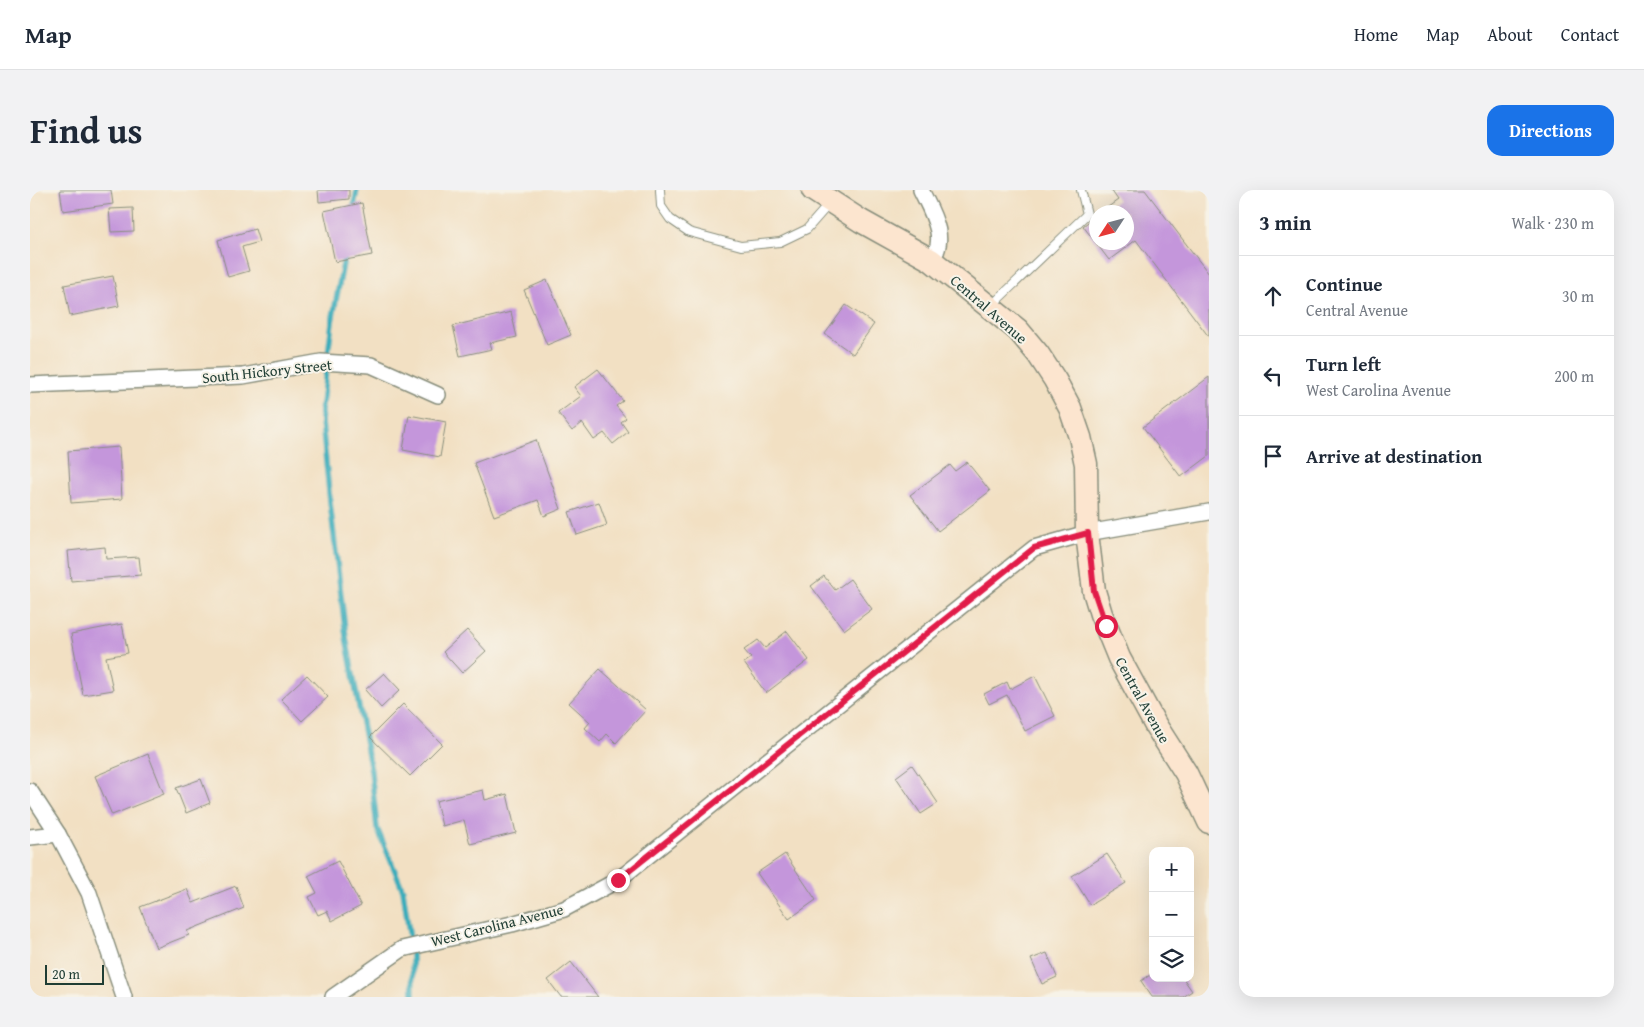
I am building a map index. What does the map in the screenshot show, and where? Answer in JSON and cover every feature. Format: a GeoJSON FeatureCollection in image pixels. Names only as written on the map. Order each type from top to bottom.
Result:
{"type":"FeatureCollection","features":[{"type":"Feature","properties":{"kind":"street"},"geometry":{"type":"LineString","coordinates":[[921,190],[940,238],[937,253],[931,260]]}},
{"type":"Feature","properties":{"kind":"street","name":"Central Avenue"},"geometry":{"type":"LineString","coordinates":[[821,196],[931,260],[1018,330],[1038,354],[1055,380],[1070,408],[1080,437],[1086,464],[1088,533],[1094,591],[1101,614],[1119,658],[1156,726],[1186,774],[1209,822]]}},
{"type":"Feature","properties":{"kind":"street","name":"South Hickory Street"},"geometry":{"type":"LineString","coordinates":[[30,385],[243,376],[321,362],[371,365],[438,395]]}},
{"type":"Feature","properties":{"kind":"street","name":"West Carolina Avenue"},"geometry":{"type":"LineString","coordinates":[[333,997],[402,949],[512,924],[564,909],[618,880],[1034,548],[1088,533],[1209,512]]}},
{"type":"Feature","properties":{"kind":"street"},"geometry":{"type":"LineString","coordinates":[[30,791],[58,834],[89,893],[124,997]]}},
{"type":"Feature","properties":{"kind":"street"},"geometry":{"type":"LineString","coordinates":[[30,837],[58,834]]}},
{"type":"Feature","properties":{"kind":"lane"},"geometry":{"type":"LineString","coordinates":[[660,190],[661,206],[670,219],[689,232],[741,246],[780,242],[807,229],[821,196]]}},
{"type":"Feature","properties":{"kind":"lane"},"geometry":{"type":"LineString","coordinates":[[989,307],[1087,214],[1081,190]]}},
{"type":"Feature","properties":{"kind":"building"},"geometry":{"type":"Polygon","coordinates":[[[60,190],[111,190],[113,204],[63,211],[60,190]]]}},
{"type":"Feature","properties":{"kind":"building"},"geometry":{"type":"Polygon","coordinates":[[[318,190],[349,190],[349,199],[319,202],[318,190]]]}},
{"type":"Feature","properties":{"kind":"building"},"geometry":{"type":"Polygon","coordinates":[[[1111,190],[1145,190],[1209,274],[1209,337],[1136,240],[1134,241],[1134,205],[1111,205],[1118,200],[1111,190]]]}},
{"type":"Feature","properties":{"kind":"building"},"geometry":{"type":"Polygon","coordinates":[[[362,203],[372,255],[335,262],[324,211],[362,203]]]}},
{"type":"Feature","properties":{"kind":"building"},"geometry":{"type":"Polygon","coordinates":[[[133,208],[134,231],[111,232],[109,209],[133,208]]]}},
{"type":"Feature","properties":{"kind":"building"},"geometry":{"type":"Polygon","coordinates":[[[1089,221],[1089,234],[1083,226],[1089,221]]]}},
{"type":"Feature","properties":{"kind":"building"},"geometry":{"type":"Polygon","coordinates":[[[255,229],[259,242],[242,247],[249,271],[228,277],[218,240],[255,229]]]}},
{"type":"Feature","properties":{"kind":"building"},"geometry":{"type":"Polygon","coordinates":[[[1101,250],[1122,250],[1109,260],[1101,250]]]}},
{"type":"Feature","properties":{"kind":"building"},"geometry":{"type":"Polygon","coordinates":[[[113,276],[119,306],[70,316],[64,285],[113,276]]]}},
{"type":"Feature","properties":{"kind":"building"},"geometry":{"type":"Polygon","coordinates":[[[547,280],[571,335],[547,345],[524,290],[547,280]]]}},
{"type":"Feature","properties":{"kind":"building"},"geometry":{"type":"Polygon","coordinates":[[[846,305],[874,324],[853,354],[825,334],[846,305]]]}},
{"type":"Feature","properties":{"kind":"building"},"geometry":{"type":"Polygon","coordinates":[[[511,312],[517,337],[490,343],[492,349],[460,356],[453,326],[511,312]]]}},
{"type":"Feature","properties":{"kind":"building"},"geometry":{"type":"Polygon","coordinates":[[[598,369],[623,401],[616,406],[626,418],[621,422],[628,432],[613,444],[604,433],[594,440],[582,423],[572,431],[558,413],[581,396],[574,387],[598,369]]]}},
{"type":"Feature","properties":{"kind":"building"},"geometry":{"type":"Polygon","coordinates":[[[1209,377],[1209,456],[1181,477],[1143,427],[1209,377]]]}},
{"type":"Feature","properties":{"kind":"building"},"geometry":{"type":"Polygon","coordinates":[[[409,415],[446,422],[440,457],[403,450],[409,415]]]}},
{"type":"Feature","properties":{"kind":"building"},"geometry":{"type":"Polygon","coordinates":[[[536,440],[561,509],[544,516],[538,500],[494,516],[474,463],[536,440]]]}},
{"type":"Feature","properties":{"kind":"building"},"geometry":{"type":"Polygon","coordinates":[[[119,447],[122,499],[71,503],[68,451],[119,447]]]}},
{"type":"Feature","properties":{"kind":"building"},"geometry":{"type":"Polygon","coordinates":[[[967,462],[990,491],[938,531],[910,495],[950,465],[955,471],[967,462]]]}},
{"type":"Feature","properties":{"kind":"building"},"geometry":{"type":"Polygon","coordinates":[[[599,502],[607,525],[577,535],[569,512],[599,502]]]}},
{"type":"Feature","properties":{"kind":"building"},"geometry":{"type":"Polygon","coordinates":[[[105,547],[106,559],[139,557],[141,575],[71,581],[68,551],[105,547]]]}},
{"type":"Feature","properties":{"kind":"building"},"geometry":{"type":"Polygon","coordinates":[[[824,576],[835,590],[850,579],[872,609],[844,630],[811,586],[824,576]]]}},
{"type":"Feature","properties":{"kind":"building"},"geometry":{"type":"Polygon","coordinates":[[[122,624],[128,653],[106,657],[113,690],[83,695],[71,634],[122,624]]]}},
{"type":"Feature","properties":{"kind":"building"},"geometry":{"type":"Polygon","coordinates":[[[467,630],[486,651],[462,673],[443,652],[467,630]]]}},
{"type":"Feature","properties":{"kind":"building"},"geometry":{"type":"Polygon","coordinates":[[[787,631],[809,660],[766,693],[744,663],[751,658],[744,650],[758,640],[765,648],[787,631]]]}},
{"type":"Feature","properties":{"kind":"building"},"geometry":{"type":"Polygon","coordinates":[[[600,669],[646,710],[616,743],[607,734],[600,742],[585,728],[590,722],[569,703],[600,669]]]}},
{"type":"Feature","properties":{"kind":"building"},"geometry":{"type":"Polygon","coordinates":[[[384,673],[400,690],[381,708],[365,690],[384,673]]]}},
{"type":"Feature","properties":{"kind":"building"},"geometry":{"type":"Polygon","coordinates":[[[307,675],[328,697],[302,721],[281,699],[307,675]]]}},
{"type":"Feature","properties":{"kind":"building"},"geometry":{"type":"Polygon","coordinates":[[[1035,676],[1055,716],[1025,731],[1007,695],[989,704],[984,694],[1007,682],[1010,689],[1035,676]]]}},
{"type":"Feature","properties":{"kind":"building"},"geometry":{"type":"Polygon","coordinates":[[[403,704],[442,744],[410,776],[370,737],[403,704]]]}},
{"type":"Feature","properties":{"kind":"building"},"geometry":{"type":"Polygon","coordinates":[[[148,754],[164,794],[112,815],[95,776],[148,754]]]}},
{"type":"Feature","properties":{"kind":"building"},"geometry":{"type":"Polygon","coordinates":[[[912,765],[938,803],[921,814],[896,777],[912,765]]]}},
{"type":"Feature","properties":{"kind":"building"},"geometry":{"type":"Polygon","coordinates":[[[201,779],[210,803],[186,813],[176,788],[201,779]]]}},
{"type":"Feature","properties":{"kind":"building"},"geometry":{"type":"Polygon","coordinates":[[[483,790],[485,800],[507,794],[516,833],[470,844],[464,820],[442,826],[436,801],[483,790]]]}},
{"type":"Feature","properties":{"kind":"building"},"geometry":{"type":"Polygon","coordinates":[[[785,854],[816,900],[789,919],[757,873],[785,854]]]}},
{"type":"Feature","properties":{"kind":"building"},"geometry":{"type":"Polygon","coordinates":[[[1107,854],[1126,883],[1090,905],[1072,876],[1107,854]]]}},
{"type":"Feature","properties":{"kind":"building"},"geometry":{"type":"Polygon","coordinates":[[[338,861],[361,906],[332,921],[327,911],[318,915],[309,897],[317,893],[308,876],[338,861]]]}},
{"type":"Feature","properties":{"kind":"building"},"geometry":{"type":"Polygon","coordinates":[[[236,886],[244,908],[187,931],[189,935],[156,948],[140,907],[187,889],[193,903],[236,886]]]}},
{"type":"Feature","properties":{"kind":"building"},"geometry":{"type":"Polygon","coordinates":[[[1047,953],[1057,977],[1042,984],[1031,959],[1047,953]]]}},
{"type":"Feature","properties":{"kind":"building"},"geometry":{"type":"Polygon","coordinates":[[[571,962],[598,997],[561,997],[548,980],[571,962]]]}},
{"type":"Feature","properties":{"kind":"building"},"geometry":{"type":"Polygon","coordinates":[[[1149,976],[1149,982],[1186,982],[1192,991],[1183,997],[1152,997],[1141,981],[1149,976]]]}},
{"type":"Feature","properties":{"kind":"waterway"},"geometry":{"type":"LineString","coordinates":[[353,212],[357,190]]}},
{"type":"Feature","properties":{"kind":"waterway"},"geometry":{"type":"LineString","coordinates":[[345,253],[332,322],[321,412],[346,637],[371,771],[377,828],[403,890],[412,954],[413,997]]}},
{"type":"Feature","properties":{"kind":"route"},"geometry":{"type":"LineString","coordinates":[[618,880],[1034,548],[1088,533],[1094,591],[1106,626]]}}]}
